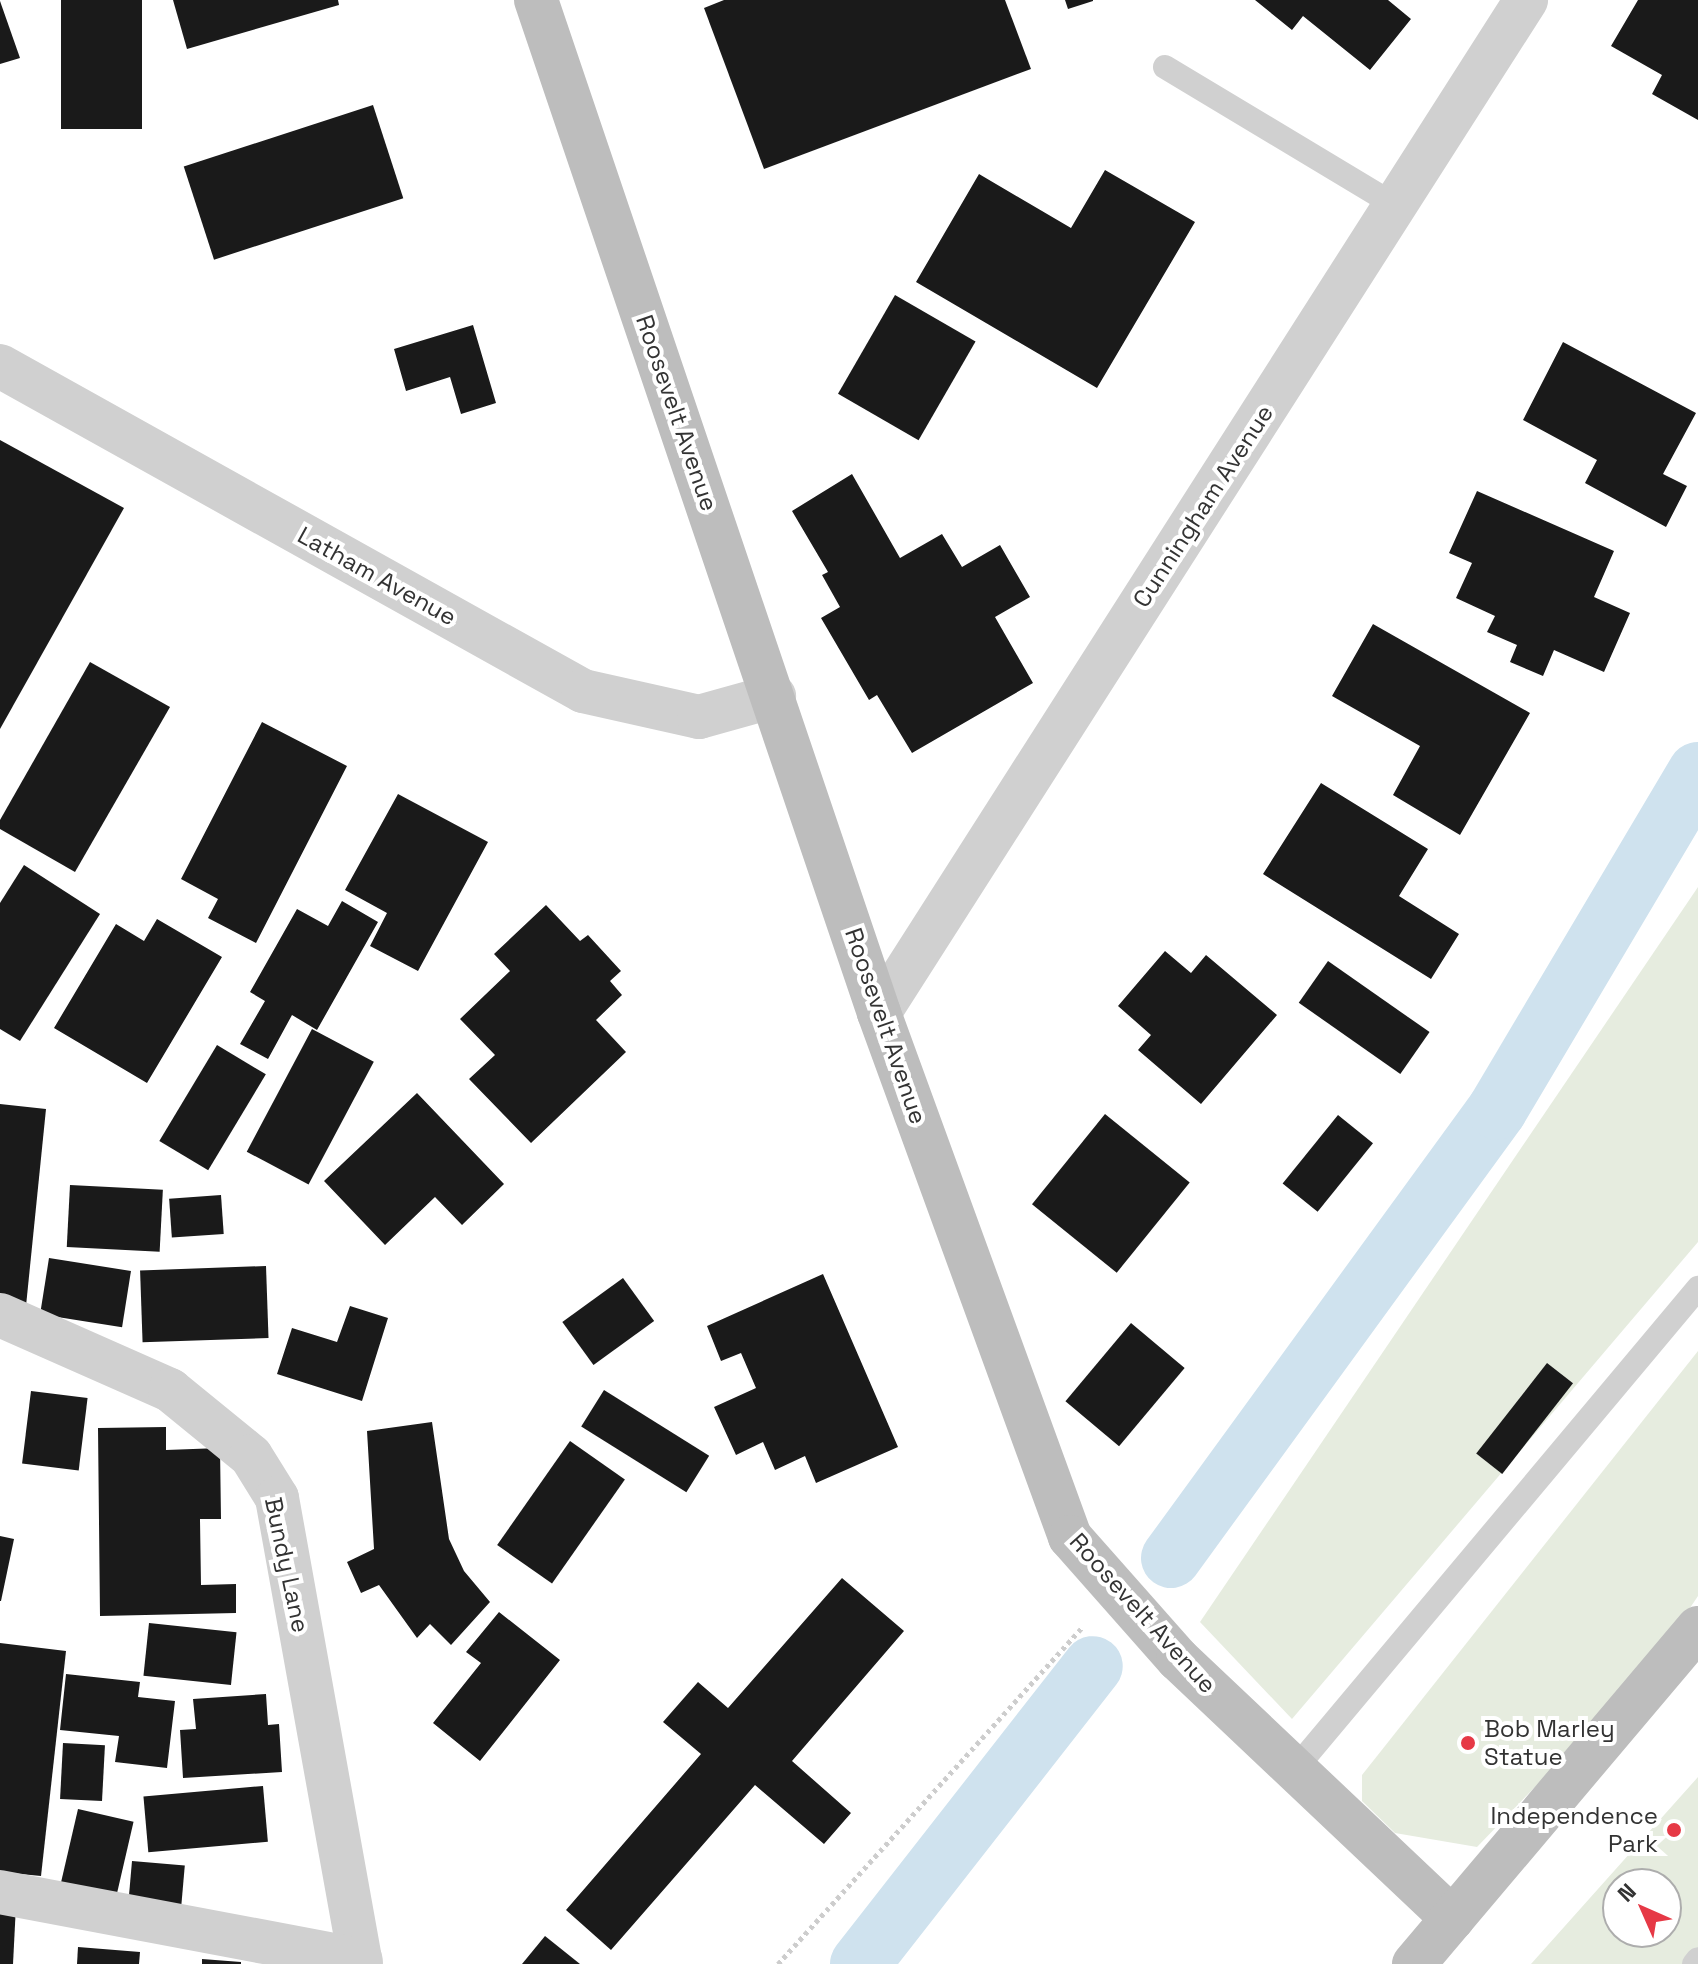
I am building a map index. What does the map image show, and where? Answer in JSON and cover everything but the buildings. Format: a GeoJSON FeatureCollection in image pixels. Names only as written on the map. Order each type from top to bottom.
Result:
{"type":"FeatureCollection","features":[{"type":"Feature","properties":{"kind":"main road","name":"Roosevelt Avenue"},"geometry":{"type":"LineString","coordinates":[[536,0],[879,1013],[1070,1537],[1178,1659],[1453,1919]]}},
{"type":"Feature","properties":{"kind":"main road"},"geometry":{"type":"LineString","coordinates":[[1414,1964],[1698,1628]]}},
{"type":"Feature","properties":{"kind":"street","name":"Cunningham Avenue"},"geometry":{"type":"LineString","coordinates":[[879,1013],[1526,0]]}},
{"type":"Feature","properties":{"kind":"street","name":"Latham Avenue"},"geometry":{"type":"LineString","coordinates":[[0,366],[583,691],[699,717],[774,696]]}},
{"type":"Feature","properties":{"kind":"street","name":"Bundy Lane"},"geometry":{"type":"LineString","coordinates":[[0,1315],[170,1390],[251,1456],[277,1498],[361,1962]]}},
{"type":"Feature","properties":{"kind":"street"},"geometry":{"type":"LineString","coordinates":[[0,1892],[361,1962]]}},
{"type":"Feature","properties":{"kind":"lane"},"geometry":{"type":"LineString","coordinates":[[1165,67],[1395,205]]}},
{"type":"Feature","properties":{"kind":"lane"},"geometry":{"type":"LineString","coordinates":[[1295,1769],[1698,1288]]}},
{"type":"Feature","properties":{"kind":"lane"},"geometry":{"type":"LineString","coordinates":[[1694,1964],[1698,1959]]}},
{"type":"Feature","properties":{"kind":"path"},"geometry":{"type":"LineString","coordinates":[[778,1964],[1116,1589]]}},
{"type":"Feature","properties":{"kind":"shaded area"},"geometry":{"type":"Polygon","coordinates":[[[1698,887],[1698,1242],[1292,1719],[1200,1622],[1698,887]]]}},
{"type":"Feature","properties":{"kind":"shaded area"},"geometry":{"type":"Polygon","coordinates":[[[1698,1351],[1698,1596],[1649,1669],[1477,1847],[1395,1833],[1362,1801],[1362,1775],[1698,1351]]]}},
{"type":"Feature","properties":{"kind":"shaded area","name":"Independence Park"},"geometry":{"type":"Polygon","coordinates":[[[1698,1777],[1698,1964],[1531,1964],[1602,1884],[1602,1948],[1682,1948],[1682,1868],[1617,1868],[1698,1777]]]}},
{"type":"Feature","properties":{"kind":"waterway"},"geometry":{"type":"LineString","coordinates":[[1171,1558],[1497,1110],[1698,772]]}},
{"type":"Feature","properties":{"kind":"waterway"},"geometry":{"type":"LineString","coordinates":[[860,1964],[1093,1666]]}},
{"type":"Feature","properties":{"kind":"place","name":"Bob Marley Statue"},"geometry":{"type":"Point","coordinates":[1468,1743]}},
{"type":"Feature","properties":{"kind":"place","name":"Independence Park"},"geometry":{"type":"Point","coordinates":[1674,1830]}}]}
